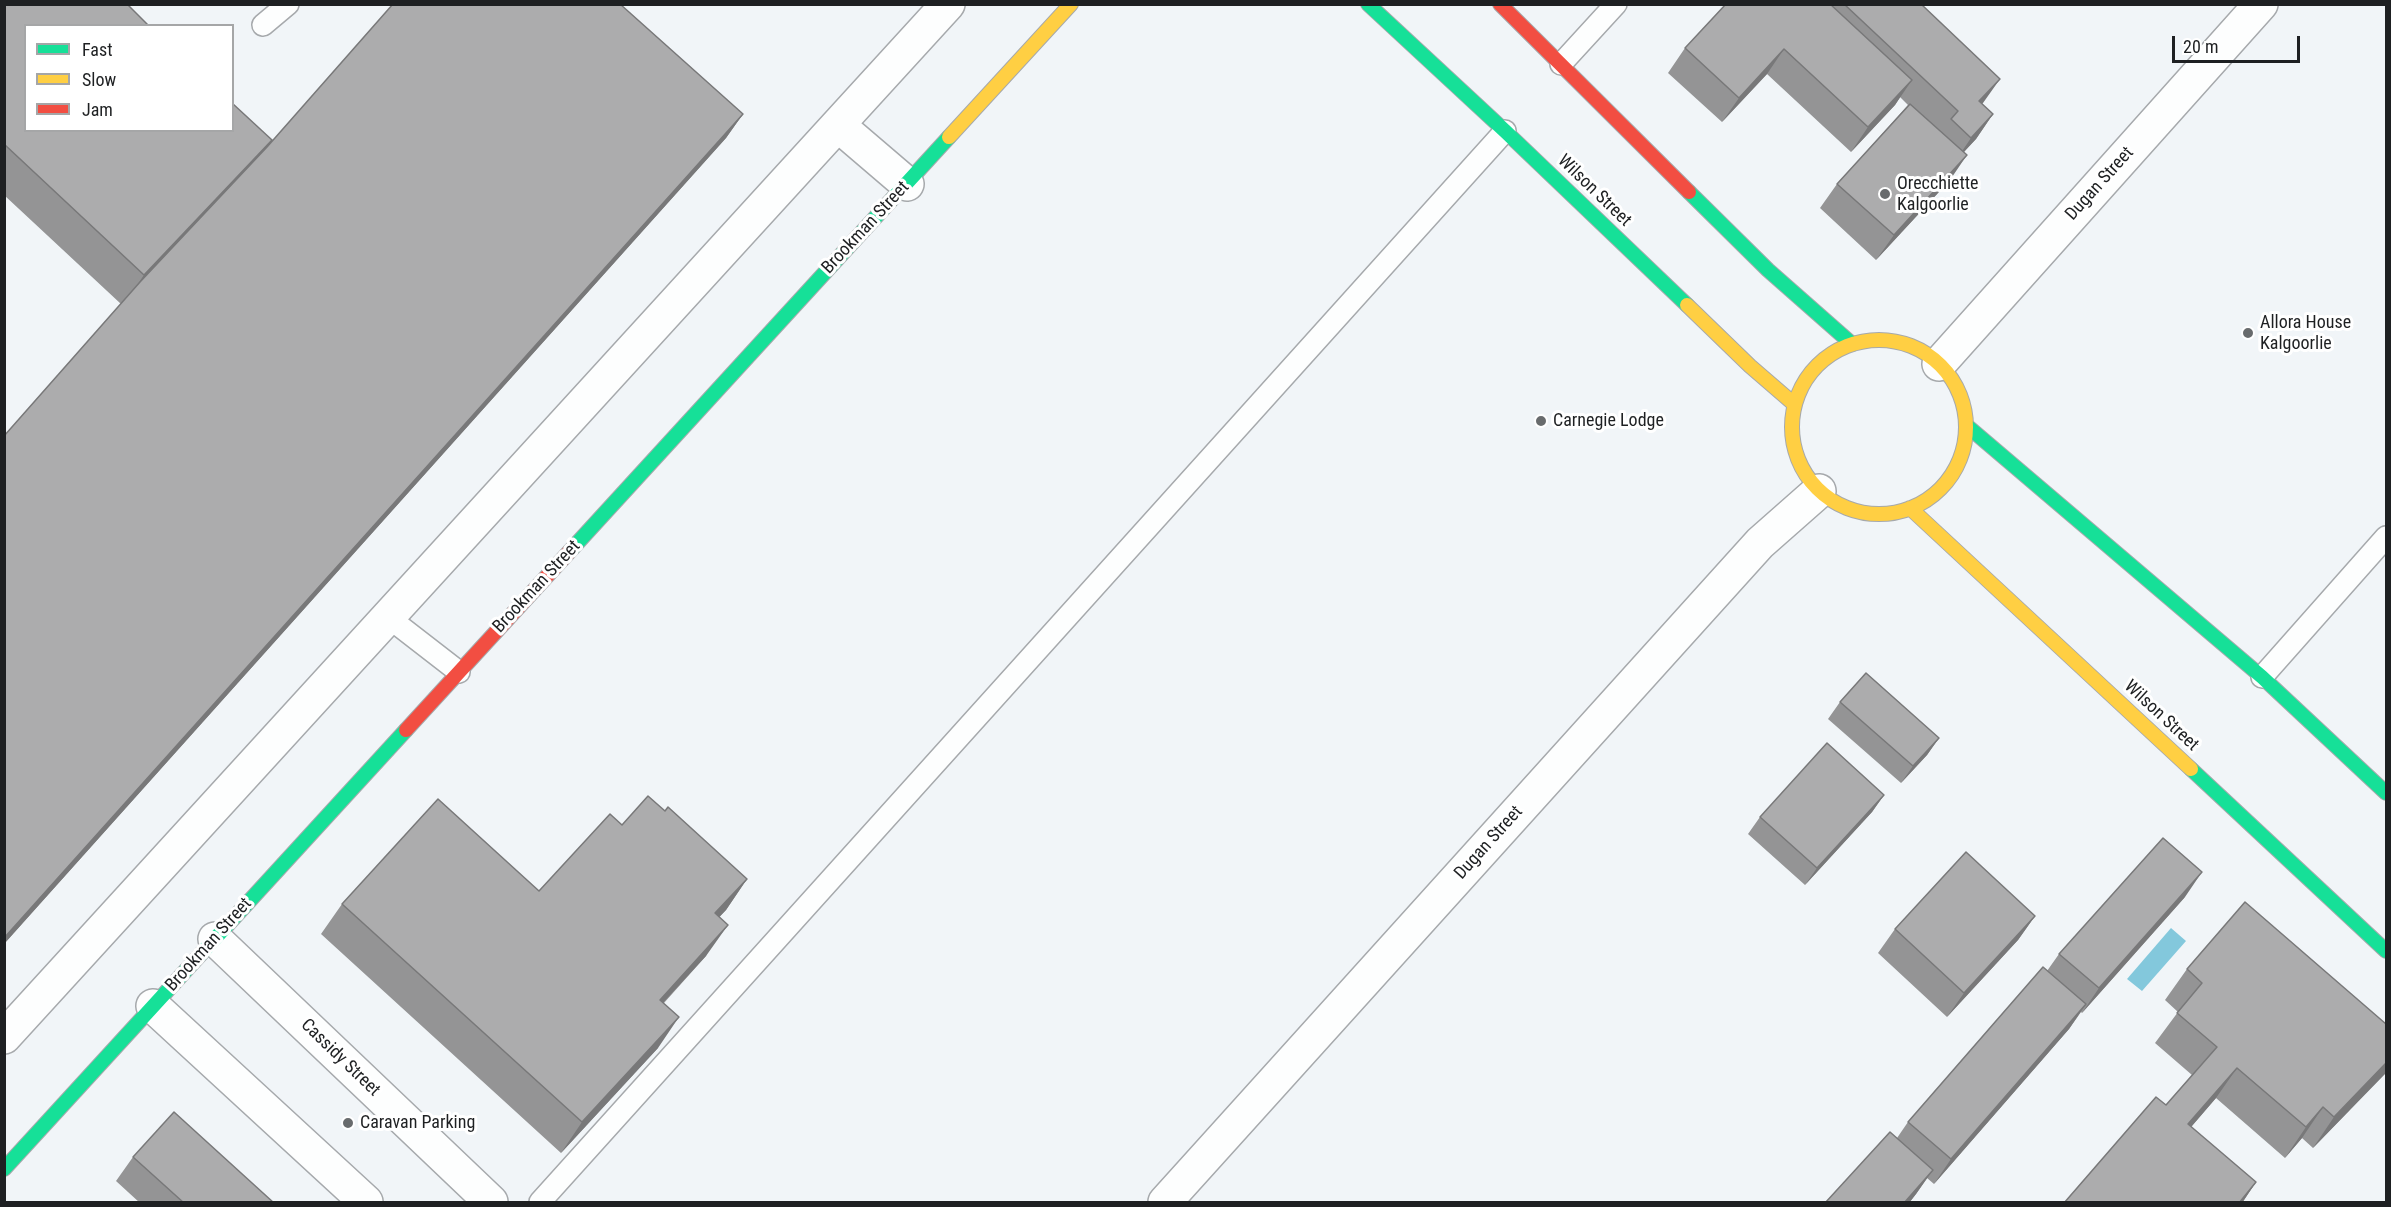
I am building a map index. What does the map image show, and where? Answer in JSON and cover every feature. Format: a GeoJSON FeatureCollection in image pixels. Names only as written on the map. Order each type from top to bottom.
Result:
{"type":"FeatureCollection","features":[{"type":"Feature","properties":{"kind":"street"},"geometry":{"type":"LineString","coordinates":[[4,1037],[948,4]]}},
{"type":"Feature","properties":{"kind":"street","name":"Brookman Street"},"geometry":{"type":"LineString","coordinates":[[4,1169],[1071,4]]}},
{"type":"Feature","properties":{"kind":"street","name":"Wilson Street"},"geometry":{"type":"LineString","coordinates":[[1368,4],[1505,131],[1750,366],[1794,404]]}},
{"type":"Feature","properties":{"kind":"street"},"geometry":{"type":"LineString","coordinates":[[1500,4],[1768,270],[1852,344]]}},
{"type":"Feature","properties":{"kind":"street","name":"Dugan Street"},"geometry":{"type":"LineString","coordinates":[[1939,364],[2261,4]]}},
{"type":"Feature","properties":{"kind":"street"},"geometry":{"type":"LineString","coordinates":[[838,125],[907,184]]}},
{"type":"Feature","properties":{"kind":"street"},"geometry":{"type":"LineString","coordinates":[[1875,340],[1898,342],[1920,350],[1939,364],[1953,381],[1963,402],[1966,425],[1964,448],[1956,470],[1941,488],[1924,502],[1910,508],[1881,515],[1858,512],[1837,504],[1819,491],[1805,474],[1795,454],[1791,432],[1794,404],[1800,387],[1814,369],[1832,353],[1852,344],[1875,340]]}},
{"type":"Feature","properties":{"kind":"street"},"geometry":{"type":"LineString","coordinates":[[1966,425],[2262,677],[2386,793]]}},
{"type":"Feature","properties":{"kind":"street","name":"Dugan Street"},"geometry":{"type":"LineString","coordinates":[[1165,1203],[1760,543],[1819,491]]}},
{"type":"Feature","properties":{"kind":"street","name":"Wilson Street"},"geometry":{"type":"LineString","coordinates":[[1910,508],[2386,951]]}},
{"type":"Feature","properties":{"kind":"street","name":"Cassidy Street"},"geometry":{"type":"LineString","coordinates":[[215,939],[491,1203]]}},
{"type":"Feature","properties":{"kind":"street"},"geometry":{"type":"LineString","coordinates":[[153,1006],[366,1203]]}},
{"type":"Feature","properties":{"kind":"lane"},"geometry":{"type":"LineString","coordinates":[[263,25],[288,4]]}},
{"type":"Feature","properties":{"kind":"lane"},"geometry":{"type":"LineString","coordinates":[[1561,64],[1616,4]]}},
{"type":"Feature","properties":{"kind":"lane"},"geometry":{"type":"LineString","coordinates":[[540,1203],[1505,131]]}},
{"type":"Feature","properties":{"kind":"lane"},"geometry":{"type":"LineString","coordinates":[[2262,677],[2386,537]]}},
{"type":"Feature","properties":{"kind":"lane"},"geometry":{"type":"LineString","coordinates":[[388,617],[459,672]]}},
{"type":"Feature","properties":{"kind":"water"},"geometry":{"type":"Polygon","coordinates":[[[2171,928],[2186,941],[2142,991],[2127,979],[2171,928]]]}},
{"type":"Feature","properties":{"kind":"building"},"geometry":{"type":"Polygon","coordinates":[[[4,4],[127,4],[147,24],[24,24],[24,132],[234,132],[234,105],[272,140],[144,275],[4,144],[4,4]]]}},
{"type":"Feature","properties":{"kind":"building"},"geometry":{"type":"Polygon","coordinates":[[[393,4],[620,4],[743,114],[4,938],[4,436],[140,282],[267,147],[393,4]]]}},
{"type":"Feature","properties":{"kind":"building"},"geometry":{"type":"Polygon","coordinates":[[[1726,4],[1830,4],[1912,80],[1868,127],[1784,49],[1739,98],[1685,48],[1726,4]]]}},
{"type":"Feature","properties":{"kind":"building"},"geometry":{"type":"Polygon","coordinates":[[[1844,4],[1921,4],[2000,79],[1979,101],[1993,114],[1971,138],[1951,119],[1958,111],[1844,4]]]}},
{"type":"Feature","properties":{"kind":"building","name":"Orecchiette Kalgoorlie"},"geometry":{"type":"Polygon","coordinates":[[[1910,104],[1967,155],[1894,235],[1837,184],[1910,104]]]}},
{"type":"Feature","properties":{"kind":"building"},"geometry":{"type":"Polygon","coordinates":[[[1866,673],[1939,738],[1913,766],[1840,702],[1866,673]]]}},
{"type":"Feature","properties":{"kind":"building"},"geometry":{"type":"Polygon","coordinates":[[[1827,743],[1884,795],[1817,868],[1760,817],[1827,743]]]}},
{"type":"Feature","properties":{"kind":"building"},"geometry":{"type":"Polygon","coordinates":[[[648,796],[665,811],[668,807],[747,879],[715,913],[728,925],[660,1000],[679,1017],[582,1122],[342,904],[438,799],[539,891],[610,814],[622,825],[648,796]]]}},
{"type":"Feature","properties":{"kind":"building"},"geometry":{"type":"Polygon","coordinates":[[[2163,838],[2202,872],[2099,988],[2059,954],[2163,838]]]}},
{"type":"Feature","properties":{"kind":"building"},"geometry":{"type":"Polygon","coordinates":[[[1966,852],[2035,916],[1964,993],[1895,929],[1966,852]]]}},
{"type":"Feature","properties":{"kind":"building"},"geometry":{"type":"Polygon","coordinates":[[[2245,902],[2386,1024],[2386,1063],[2334,1117],[2323,1107],[2306,1127],[2237,1068],[2188,1124],[2256,1182],[2239,1203],[2064,1203],[2156,1097],[2166,1105],[2217,1047],[2177,1013],[2202,983],[2187,969],[2245,902]]]}},
{"type":"Feature","properties":{"kind":"building"},"geometry":{"type":"Polygon","coordinates":[[[2043,967],[2086,1004],[1951,1159],[1908,1122],[2043,967]]]}},
{"type":"Feature","properties":{"kind":"building"},"geometry":{"type":"Polygon","coordinates":[[[174,1112],[274,1203],[184,1203],[133,1157],[174,1112]]]}},
{"type":"Feature","properties":{"kind":"building"},"geometry":{"type":"Polygon","coordinates":[[[1890,1132],[1933,1170],[1904,1203],[1825,1203],[1890,1132]]]}},
{"type":"Feature","properties":{"kind":"traffic: fast"},"geometry":{"type":"LineString","coordinates":[[1368,4],[1687,305]]}},
{"type":"Feature","properties":{"kind":"traffic: fast"},"geometry":{"type":"LineString","coordinates":[[570,551],[949,137]]}},
{"type":"Feature","properties":{"kind":"traffic: fast"},"geometry":{"type":"LineString","coordinates":[[1689,192],[1768,270],[1852,344]]}},
{"type":"Feature","properties":{"kind":"traffic: fast"},"geometry":{"type":"LineString","coordinates":[[1966,425],[2262,677],[2386,793]]}},
{"type":"Feature","properties":{"kind":"traffic: fast"},"geometry":{"type":"LineString","coordinates":[[4,1169],[406,730]]}},
{"type":"Feature","properties":{"kind":"traffic: fast"},"geometry":{"type":"LineString","coordinates":[[2191,769],[2386,951]]}},
{"type":"Feature","properties":{"kind":"traffic: slow"},"geometry":{"type":"LineString","coordinates":[[949,137],[1071,4]]}},
{"type":"Feature","properties":{"kind":"traffic: slow"},"geometry":{"type":"LineString","coordinates":[[1687,305],[1750,366],[1794,404]]}},
{"type":"Feature","properties":{"kind":"traffic: slow"},"geometry":{"type":"LineString","coordinates":[[1879,340],[1912,347],[1941,365],[1959,394],[1966,427],[1959,460],[1941,489],[1912,507],[1879,514],[1846,507],[1817,489],[1799,460],[1792,427],[1799,394],[1817,365],[1846,347],[1879,340]]}},
{"type":"Feature","properties":{"kind":"traffic: slow"},"geometry":{"type":"LineString","coordinates":[[1910,508],[2191,769]]}},
{"type":"Feature","properties":{"kind":"traffic: jam"},"geometry":{"type":"LineString","coordinates":[[1500,4],[1689,192]]}},
{"type":"Feature","properties":{"kind":"traffic: jam"},"geometry":{"type":"LineString","coordinates":[[406,730],[570,551]]}},
{"type":"Feature","properties":{"kind":"place","name":"Orecchiette Kalgoorlie"},"geometry":{"type":"Point","coordinates":[1885,194]}},
{"type":"Feature","properties":{"kind":"place","name":"Allora House Kalgoorlie"},"geometry":{"type":"Point","coordinates":[2248,333]}},
{"type":"Feature","properties":{"kind":"place","name":"Carnegie Lodge"},"geometry":{"type":"Point","coordinates":[1541,421]}},
{"type":"Feature","properties":{"kind":"place","name":"Caravan Parking"},"geometry":{"type":"Point","coordinates":[348,1123]}}]}
